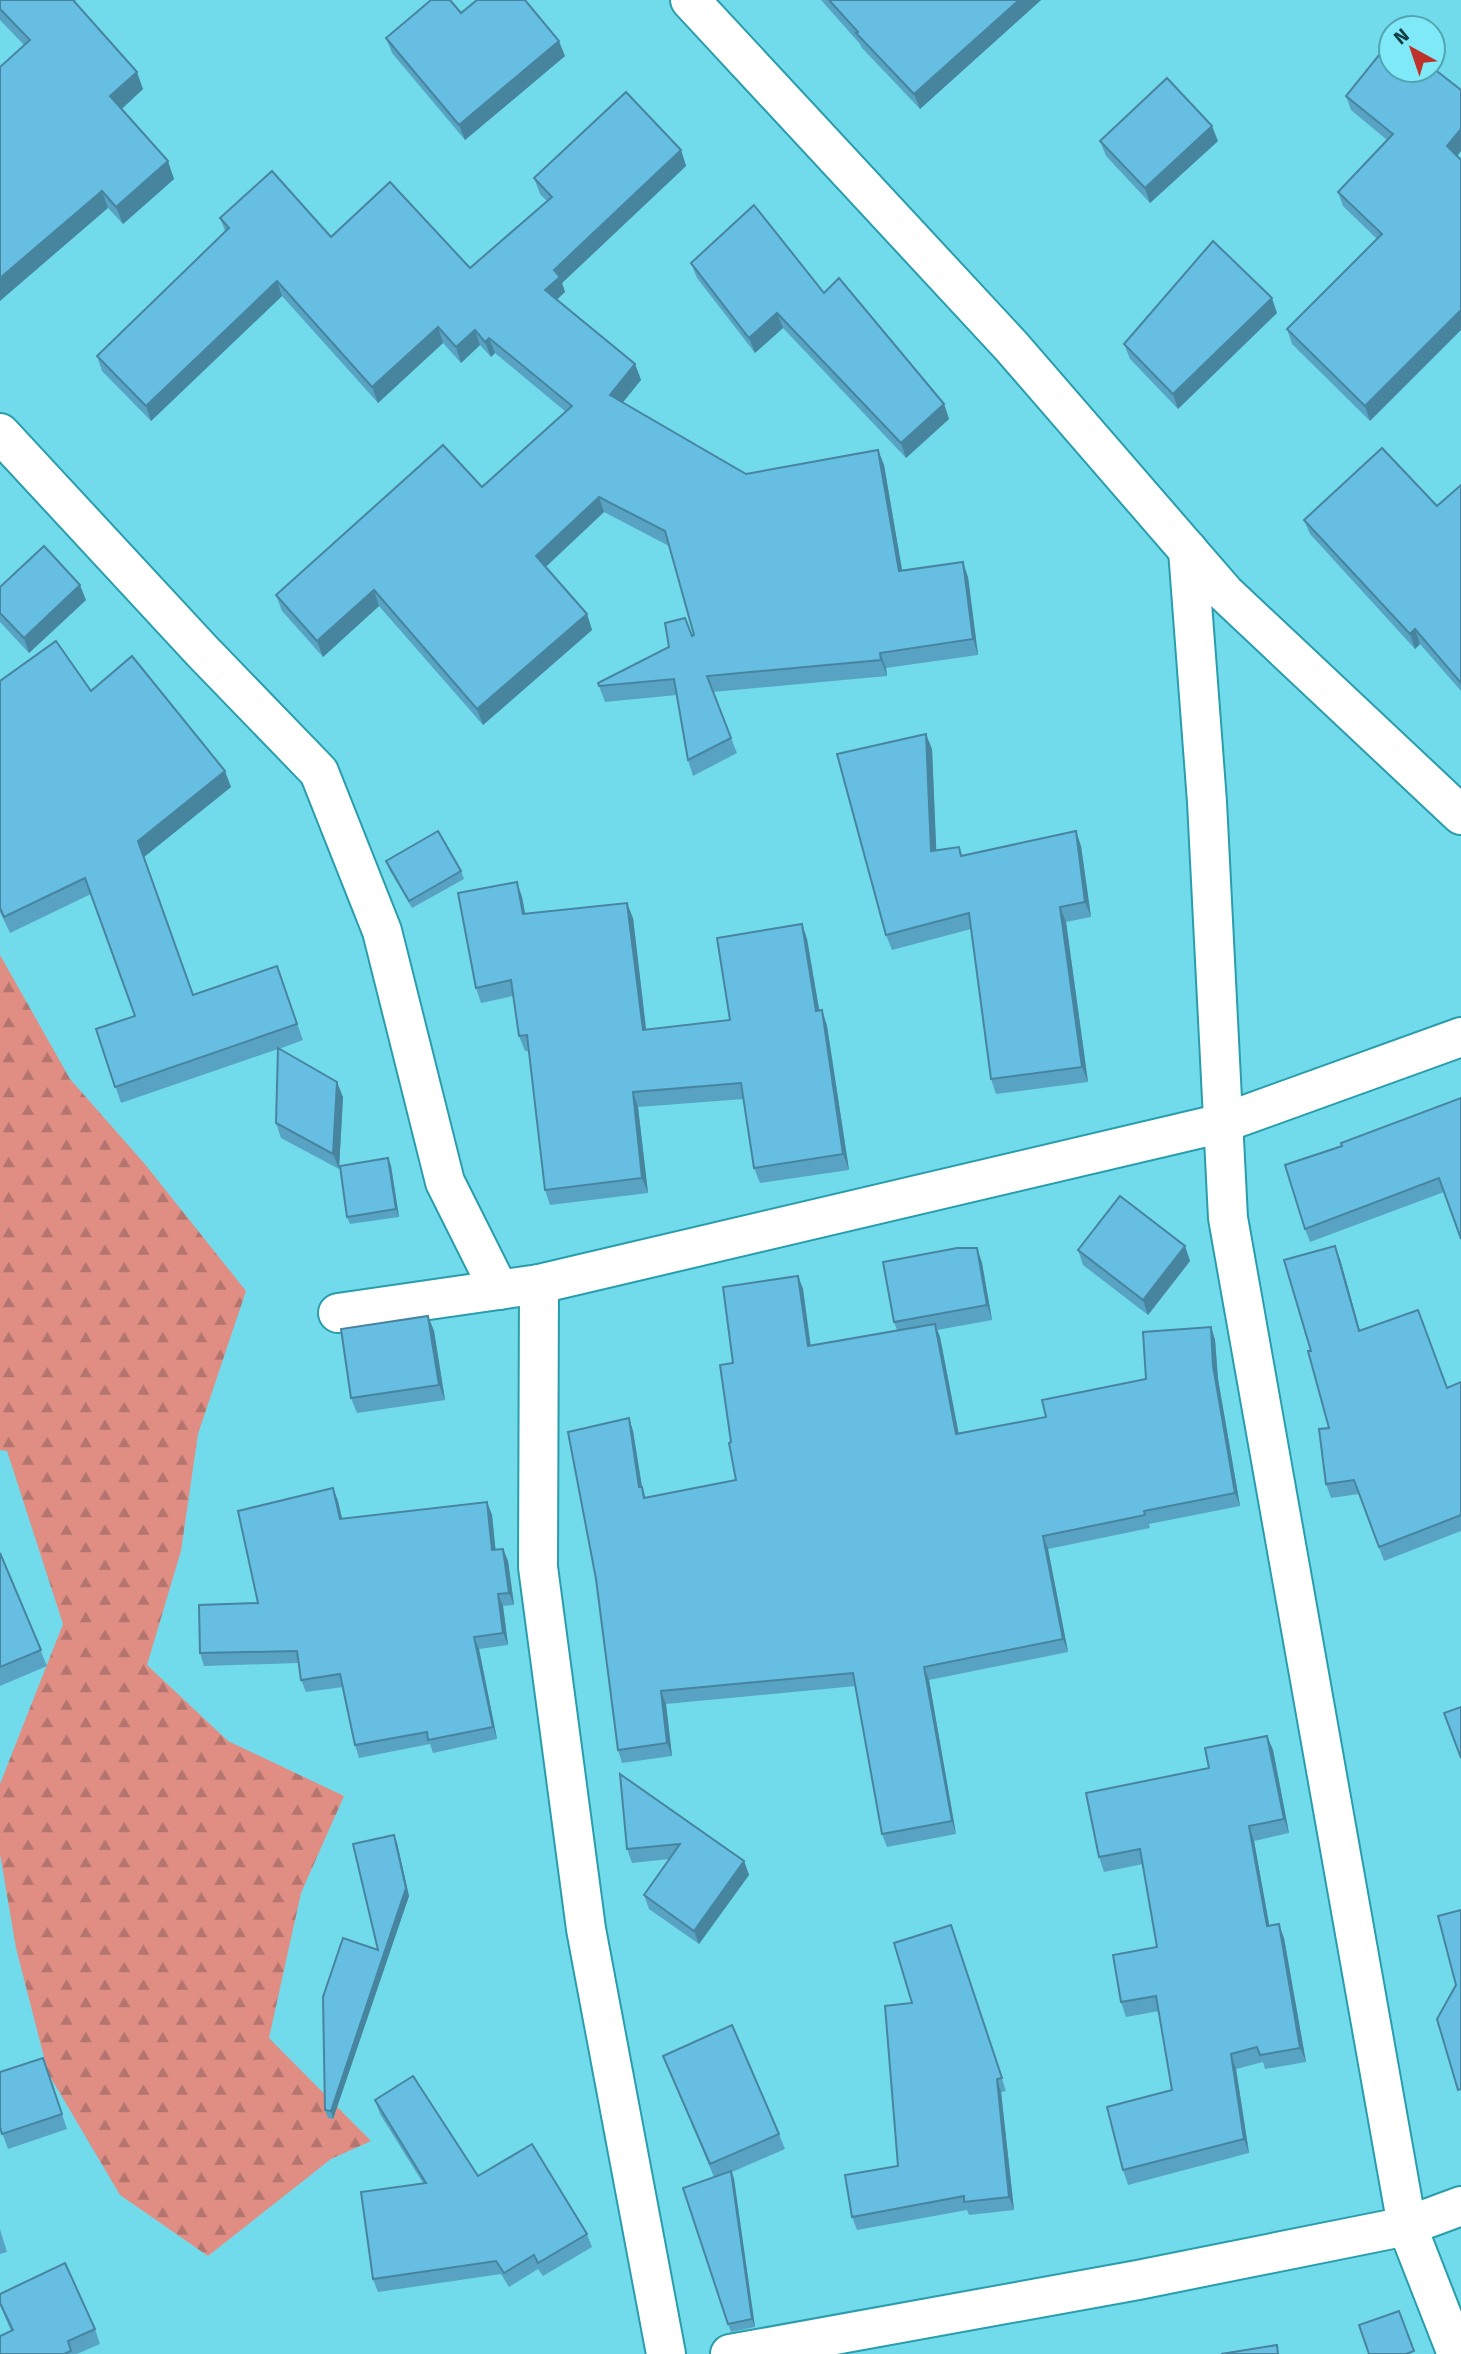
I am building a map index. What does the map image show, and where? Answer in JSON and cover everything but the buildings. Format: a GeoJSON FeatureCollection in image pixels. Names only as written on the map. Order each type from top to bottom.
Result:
{"type":"FeatureCollection","features":[{"type":"Feature","properties":{"kind":"street"},"geometry":{"type":"LineString","coordinates":[[690,0],[1011,346],[1225,593],[1461,815]]}},
{"type":"Feature","properties":{"kind":"street"},"geometry":{"type":"LineString","coordinates":[[0,433],[319,772],[383,931],[445,1182],[499,1290]]}},
{"type":"Feature","properties":{"kind":"street"},"geometry":{"type":"LineString","coordinates":[[1188,550],[1207,802],[1231,1232],[1408,2226],[1457,2354]]}},
{"type":"Feature","properties":{"kind":"street"},"geometry":{"type":"LineString","coordinates":[[338,1313],[539,1284],[1223,1123],[1461,1037]]}},
{"type":"Feature","properties":{"kind":"street"},"geometry":{"type":"LineString","coordinates":[[539,1284],[538,1567],[586,1929],[666,2354]]}},
{"type":"Feature","properties":{"kind":"street"},"geometry":{"type":"LineString","coordinates":[[730,2354],[1138,2280],[1408,2226],[1461,2206]]}},
{"type":"Feature","properties":{"kind":"green space"},"geometry":{"type":"Polygon","coordinates":[[[0,955],[70,1079],[144,1163],[246,1291],[198,1434],[181,1551],[147,1665],[228,1741],[344,1796],[301,1893],[269,2038],[371,2141],[331,2159],[208,2256],[120,2195],[48,2073],[16,1948],[0,1854],[0,1784],[63,1624],[7,1451],[0,1450],[0,955]]]}}]}
